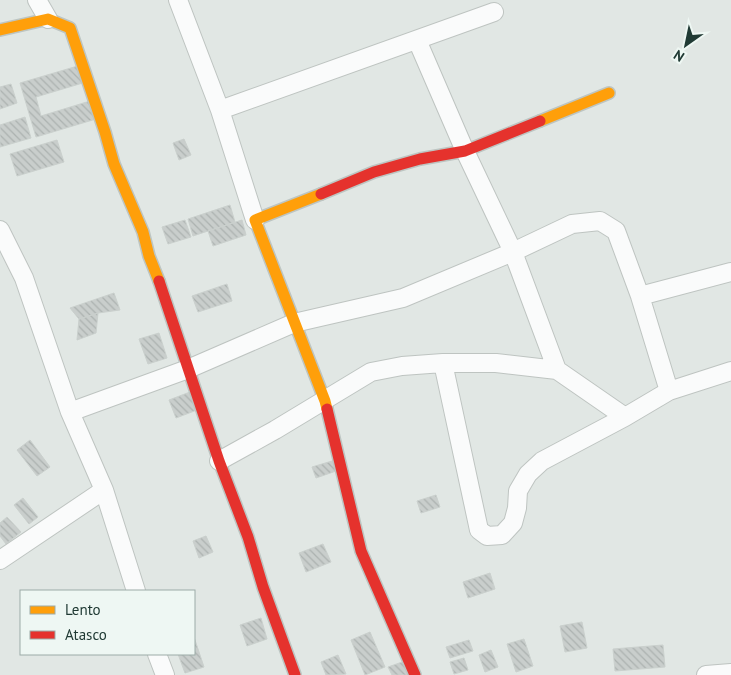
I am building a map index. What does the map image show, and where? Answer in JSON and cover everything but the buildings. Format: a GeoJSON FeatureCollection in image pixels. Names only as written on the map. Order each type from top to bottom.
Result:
{"type":"FeatureCollection","features":[{"type":"Feature","properties":{"kind":"street"},"geometry":{"type":"LineString","coordinates":[[37,0],[48,19]]}},
{"type":"Feature","properties":{"kind":"street"},"geometry":{"type":"LineString","coordinates":[[178,0],[220,110],[255,220],[325,401],[361,550],[415,675]]}},
{"type":"Feature","properties":{"kind":"street"},"geometry":{"type":"LineString","coordinates":[[220,110],[494,12]]}},
{"type":"Feature","properties":{"kind":"street"},"geometry":{"type":"LineString","coordinates":[[0,30],[48,19],[70,28],[114,164],[143,232],[149,256],[219,461],[248,537],[263,587],[295,675]]}},
{"type":"Feature","properties":{"kind":"street"},"geometry":{"type":"LineString","coordinates":[[417,40],[465,151],[513,252],[557,370]]}},
{"type":"Feature","properties":{"kind":"street"},"geometry":{"type":"LineString","coordinates":[[255,220],[374,172],[420,159],[465,151],[609,93]]}},
{"type":"Feature","properties":{"kind":"street"},"geometry":{"type":"LineString","coordinates":[[70,412],[188,368],[294,323],[402,298],[513,252],[572,224],[600,221],[616,232],[640,296],[669,391]]}},
{"type":"Feature","properties":{"kind":"street"},"geometry":{"type":"LineString","coordinates":[[0,230],[24,278],[70,412],[104,490],[136,590]]}},
{"type":"Feature","properties":{"kind":"street"},"geometry":{"type":"LineString","coordinates":[[640,296],[731,272]]}},
{"type":"Feature","properties":{"kind":"street"},"geometry":{"type":"LineString","coordinates":[[219,461],[276,430],[371,372],[402,366],[443,363],[496,363],[557,370],[625,417]]}},
{"type":"Feature","properties":{"kind":"street"},"geometry":{"type":"LineString","coordinates":[[443,363],[479,530],[487,536],[502,535],[513,523],[517,508],[518,491],[528,474],[542,461],[625,417],[669,391],[731,371]]}},
{"type":"Feature","properties":{"kind":"street"},"geometry":{"type":"LineString","coordinates":[[0,560],[104,490]]}},
{"type":"Feature","properties":{"kind":"street"},"geometry":{"type":"LineString","coordinates":[[157,655],[165,675]]}},
{"type":"Feature","properties":{"kind":"street"},"geometry":{"type":"LineString","coordinates":[[706,675],[731,672]]}},
{"type":"Feature","properties":{"kind":"traffic: slow"},"geometry":{"type":"LineString","coordinates":[[0,30],[48,19],[70,28],[114,164],[143,232],[149,256],[159,281]]}},
{"type":"Feature","properties":{"kind":"traffic: slow"},"geometry":{"type":"LineString","coordinates":[[540,121],[609,93]]}},
{"type":"Feature","properties":{"kind":"traffic: slow"},"geometry":{"type":"LineString","coordinates":[[321,194],[255,220],[327,409]]}},
{"type":"Feature","properties":{"kind":"traffic: jam"},"geometry":{"type":"LineString","coordinates":[[321,194],[374,172],[420,159],[465,151],[540,121]]}},
{"type":"Feature","properties":{"kind":"traffic: jam"},"geometry":{"type":"LineString","coordinates":[[159,281],[219,461],[248,537],[263,587],[295,675]]}},
{"type":"Feature","properties":{"kind":"traffic: jam"},"geometry":{"type":"LineString","coordinates":[[327,409],[361,551],[415,675]]}}]}
